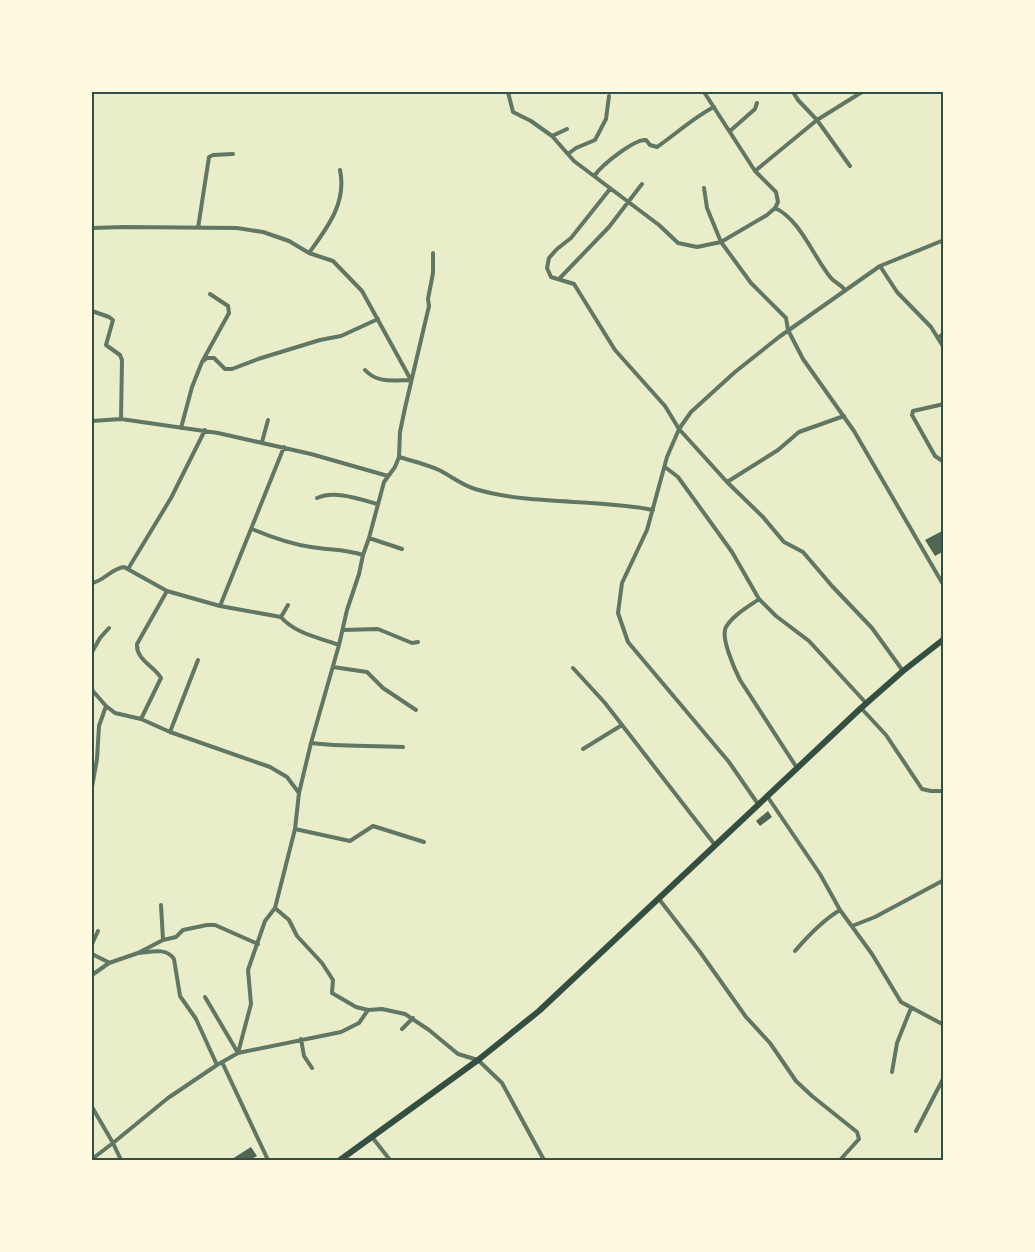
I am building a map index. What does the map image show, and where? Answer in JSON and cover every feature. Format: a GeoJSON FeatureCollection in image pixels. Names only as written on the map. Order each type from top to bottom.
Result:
{"type":"FeatureCollection","features":[{"type":"Feature","properties":{"kind":"highway"},"geometry":{"type":"LineString","coordinates":[[340,1161],[478,1060],[539,1011],[864,706],[944,639]]}},
{"type":"Feature","properties":{"kind":"street"},"geometry":{"type":"LineString","coordinates":[[508,92],[513,112],[552,136],[574,161],[659,225],[678,243],[698,247],[721,242],[767,215],[778,202],[776,192],[755,171],[704,92]]}},
{"type":"Feature","properties":{"kind":"street"},"geometry":{"type":"LineString","coordinates":[[793,92],[817,120],[850,166]]}},
{"type":"Feature","properties":{"kind":"street"},"geometry":{"type":"LineString","coordinates":[[755,171],[817,120],[862,92]]}},
{"type":"Feature","properties":{"kind":"street"},"geometry":{"type":"LineString","coordinates":[[568,154],[595,140],[606,119],[609,96]]}},
{"type":"Feature","properties":{"kind":"street"},"geometry":{"type":"LineString","coordinates":[[730,131],[755,110],[757,103]]}},
{"type":"Feature","properties":{"kind":"street"},"geometry":{"type":"LineString","coordinates":[[595,175],[601,167],[639,139],[646,140],[650,145],[657,147],[702,113],[714,107]]}},
{"type":"Feature","properties":{"kind":"street"},"geometry":{"type":"LineString","coordinates":[[552,136],[567,129]]}},
{"type":"Feature","properties":{"kind":"street"},"geometry":{"type":"LineString","coordinates":[[198,228],[209,157],[233,154]]}},
{"type":"Feature","properties":{"kind":"street"},"geometry":{"type":"LineString","coordinates":[[309,253],[330,224],[336,211],[341,191],[340,170]]}},
{"type":"Feature","properties":{"kind":"street"},"geometry":{"type":"LineString","coordinates":[[558,280],[609,227],[642,184]]}},
{"type":"Feature","properties":{"kind":"street"},"geometry":{"type":"LineString","coordinates":[[704,188],[707,208],[721,242],[751,283],[786,318],[788,330],[803,359],[866,451],[944,586]]}},
{"type":"Feature","properties":{"kind":"street"},"geometry":{"type":"LineString","coordinates":[[610,189],[571,238],[549,258],[547,268],[551,277],[574,284],[615,350],[665,406],[679,429],[784,542],[804,552],[832,586],[872,628],[903,671]]}},
{"type":"Feature","properties":{"kind":"street"},"geometry":{"type":"LineString","coordinates":[[775,208],[781,211],[799,231],[832,280],[845,290]]}},
{"type":"Feature","properties":{"kind":"street"},"geometry":{"type":"LineString","coordinates":[[92,228],[124,226],[237,228],[263,232],[333,261],[362,291],[411,380]]}},
{"type":"Feature","properties":{"kind":"street"},"geometry":{"type":"LineString","coordinates":[[759,804],[729,762],[628,642],[618,613],[622,583],[647,530],[664,466],[679,429],[691,412],[788,330],[880,266],[944,240]]}},
{"type":"Feature","properties":{"kind":"street"},"geometry":{"type":"LineString","coordinates":[[238,1053],[251,1005],[248,970],[265,921],[275,908],[295,829],[299,793],[311,743],[347,610],[384,482],[399,457],[400,432],[429,306],[433,253]]}},
{"type":"Feature","properties":{"kind":"street"},"geometry":{"type":"LineString","coordinates":[[880,266],[897,292],[921,314],[944,348]]}},
{"type":"Feature","properties":{"kind":"street"},"geometry":{"type":"LineString","coordinates":[[181,428],[192,387],[202,362],[229,313],[228,306],[210,294]]}},
{"type":"Feature","properties":{"kind":"street"},"geometry":{"type":"LineString","coordinates":[[92,311],[109,317],[113,321],[106,345],[120,355],[122,360],[121,419]]}},
{"type":"Feature","properties":{"kind":"street"},"geometry":{"type":"LineString","coordinates":[[202,362],[207,358],[214,358],[225,369],[232,369],[320,340],[341,336],[378,319]]}},
{"type":"Feature","properties":{"kind":"street"},"geometry":{"type":"LineString","coordinates":[[938,338],[944,333]]}},
{"type":"Feature","properties":{"kind":"street"},"geometry":{"type":"LineString","coordinates":[[365,370],[369,375],[382,381],[411,380]]}},
{"type":"Feature","properties":{"kind":"street"},"geometry":{"type":"LineString","coordinates":[[944,404],[917,409],[912,415],[935,456],[944,462]]}},
{"type":"Feature","properties":{"kind":"street"},"geometry":{"type":"LineString","coordinates":[[727,482],[778,450],[799,432],[844,416]]}},
{"type":"Feature","properties":{"kind":"street"},"geometry":{"type":"LineString","coordinates":[[92,421],[121,419],[205,430],[284,447],[388,476]]}},
{"type":"Feature","properties":{"kind":"street"},"geometry":{"type":"LineString","coordinates":[[262,442],[268,420]]}},
{"type":"Feature","properties":{"kind":"street"},"geometry":{"type":"LineString","coordinates":[[128,569],[171,498],[205,430]]}},
{"type":"Feature","properties":{"kind":"street"},"geometry":{"type":"LineString","coordinates":[[220,606],[284,447]]}},
{"type":"Feature","properties":{"kind":"street"},"geometry":{"type":"LineString","coordinates":[[399,457],[432,467],[474,489],[546,501],[623,504],[653,510]]}},
{"type":"Feature","properties":{"kind":"street"},"geometry":{"type":"LineString","coordinates":[[664,466],[678,477],[732,552],[759,599],[776,616],[809,641],[864,706],[922,789],[944,790]]}},
{"type":"Feature","properties":{"kind":"street"},"geometry":{"type":"LineString","coordinates":[[317,498],[323,495],[344,496],[377,504]]}},
{"type":"Feature","properties":{"kind":"street"},"geometry":{"type":"LineString","coordinates":[[252,529],[308,547],[350,550],[363,555]]}},
{"type":"Feature","properties":{"kind":"street"},"geometry":{"type":"LineString","coordinates":[[369,538],[402,549]]}},
{"type":"Feature","properties":{"kind":"street"},"geometry":{"type":"LineString","coordinates":[[92,583],[102,580],[119,568],[128,569],[167,591],[220,606],[281,617],[286,623],[339,645]]}},
{"type":"Feature","properties":{"kind":"street"},"geometry":{"type":"LineString","coordinates":[[141,719],[161,678],[136,651],[137,644],[167,591]]}},
{"type":"Feature","properties":{"kind":"street"},"geometry":{"type":"LineString","coordinates":[[759,599],[735,617],[724,634],[740,680],[797,768]]}},
{"type":"Feature","properties":{"kind":"street"},"geometry":{"type":"LineString","coordinates":[[281,617],[288,605]]}},
{"type":"Feature","properties":{"kind":"street"},"geometry":{"type":"LineString","coordinates":[[92,652],[109,628]]}},
{"type":"Feature","properties":{"kind":"street"},"geometry":{"type":"LineString","coordinates":[[343,630],[378,629],[412,643],[418,642]]}},
{"type":"Feature","properties":{"kind":"street"},"geometry":{"type":"LineString","coordinates":[[170,732],[198,660]]}},
{"type":"Feature","properties":{"kind":"street"},"geometry":{"type":"LineString","coordinates":[[333,667],[367,672],[383,688],[416,710]]}},
{"type":"Feature","properties":{"kind":"street"},"geometry":{"type":"LineString","coordinates":[[573,668],[605,703],[715,846]]}},
{"type":"Feature","properties":{"kind":"street"},"geometry":{"type":"LineString","coordinates":[[92,693],[115,713],[141,719],[170,732],[270,767],[286,777],[299,793]]}},
{"type":"Feature","properties":{"kind":"street"},"geometry":{"type":"LineString","coordinates":[[92,787],[99,726],[106,706]]}},
{"type":"Feature","properties":{"kind":"street"},"geometry":{"type":"LineString","coordinates":[[583,749],[622,725]]}},
{"type":"Feature","properties":{"kind":"street"},"geometry":{"type":"LineString","coordinates":[[311,743],[332,746],[403,747]]}},
{"type":"Feature","properties":{"kind":"street"},"geometry":{"type":"LineString","coordinates":[[767,796],[820,874],[840,910],[872,954],[901,1002],[944,1025]]}},
{"type":"Feature","properties":{"kind":"street"},"geometry":{"type":"LineString","coordinates":[[295,829],[350,841],[373,826],[424,842]]}},
{"type":"Feature","properties":{"kind":"street"},"geometry":{"type":"LineString","coordinates":[[852,926],[875,917],[944,880]]}},
{"type":"Feature","properties":{"kind":"street"},"geometry":{"type":"LineString","coordinates":[[658,899],[700,952],[746,1017],[770,1042],[796,1081],[857,1132],[859,1139],[840,1161]]}},
{"type":"Feature","properties":{"kind":"street"},"geometry":{"type":"LineString","coordinates":[[161,905],[163,940]]}},
{"type":"Feature","properties":{"kind":"street"},"geometry":{"type":"LineString","coordinates":[[275,908],[289,920],[297,936],[322,963],[333,980],[332,993],[356,1007],[368,1010],[393,1010],[413,1018],[458,1054],[478,1060],[502,1083],[544,1161]]}},
{"type":"Feature","properties":{"kind":"street"},"geometry":{"type":"LineString","coordinates":[[795,951],[808,936],[840,910]]}},
{"type":"Feature","properties":{"kind":"street"},"geometry":{"type":"LineString","coordinates":[[92,975],[109,963],[138,953],[163,940],[176,937],[183,930],[215,925],[258,944]]}},
{"type":"Feature","properties":{"kind":"street"},"geometry":{"type":"LineString","coordinates":[[92,944],[98,931]]}},
{"type":"Feature","properties":{"kind":"street"},"geometry":{"type":"LineString","coordinates":[[138,953],[160,951],[172,956],[180,996],[196,1019],[268,1161]]}},
{"type":"Feature","properties":{"kind":"street"},"geometry":{"type":"LineString","coordinates":[[92,954],[109,963]]}},
{"type":"Feature","properties":{"kind":"street"},"geometry":{"type":"LineString","coordinates":[[205,997],[238,1053]]}},
{"type":"Feature","properties":{"kind":"street"},"geometry":{"type":"LineString","coordinates":[[892,1072],[897,1043],[911,1008]]}},
{"type":"Feature","properties":{"kind":"street"},"geometry":{"type":"LineString","coordinates":[[92,1159],[168,1098],[238,1053],[341,1032],[358,1023],[368,1010]]}},
{"type":"Feature","properties":{"kind":"street"},"geometry":{"type":"LineString","coordinates":[[402,1029],[413,1018]]}},
{"type":"Feature","properties":{"kind":"street"},"geometry":{"type":"LineString","coordinates":[[301,1039],[304,1056],[312,1068]]}},
{"type":"Feature","properties":{"kind":"street"},"geometry":{"type":"LineString","coordinates":[[916,1131],[944,1077]]}},
{"type":"Feature","properties":{"kind":"street"},"geometry":{"type":"LineString","coordinates":[[92,1107],[122,1161]]}},
{"type":"Feature","properties":{"kind":"street"},"geometry":{"type":"LineString","coordinates":[[372,1137],[390,1161]]}},
{"type":"Feature","properties":{"kind":"building"},"geometry":{"type":"Polygon","coordinates":[[[944,530],[944,551],[935,556],[925,540],[944,530]]]}},
{"type":"Feature","properties":{"kind":"building"},"geometry":{"type":"Polygon","coordinates":[[[768,811],[772,817],[760,826],[756,821],[768,811]]]}},
{"type":"Feature","properties":{"kind":"building"},"geometry":{"type":"Polygon","coordinates":[[[251,1147],[257,1156],[250,1160],[232,1159],[251,1147]]]}}]}
